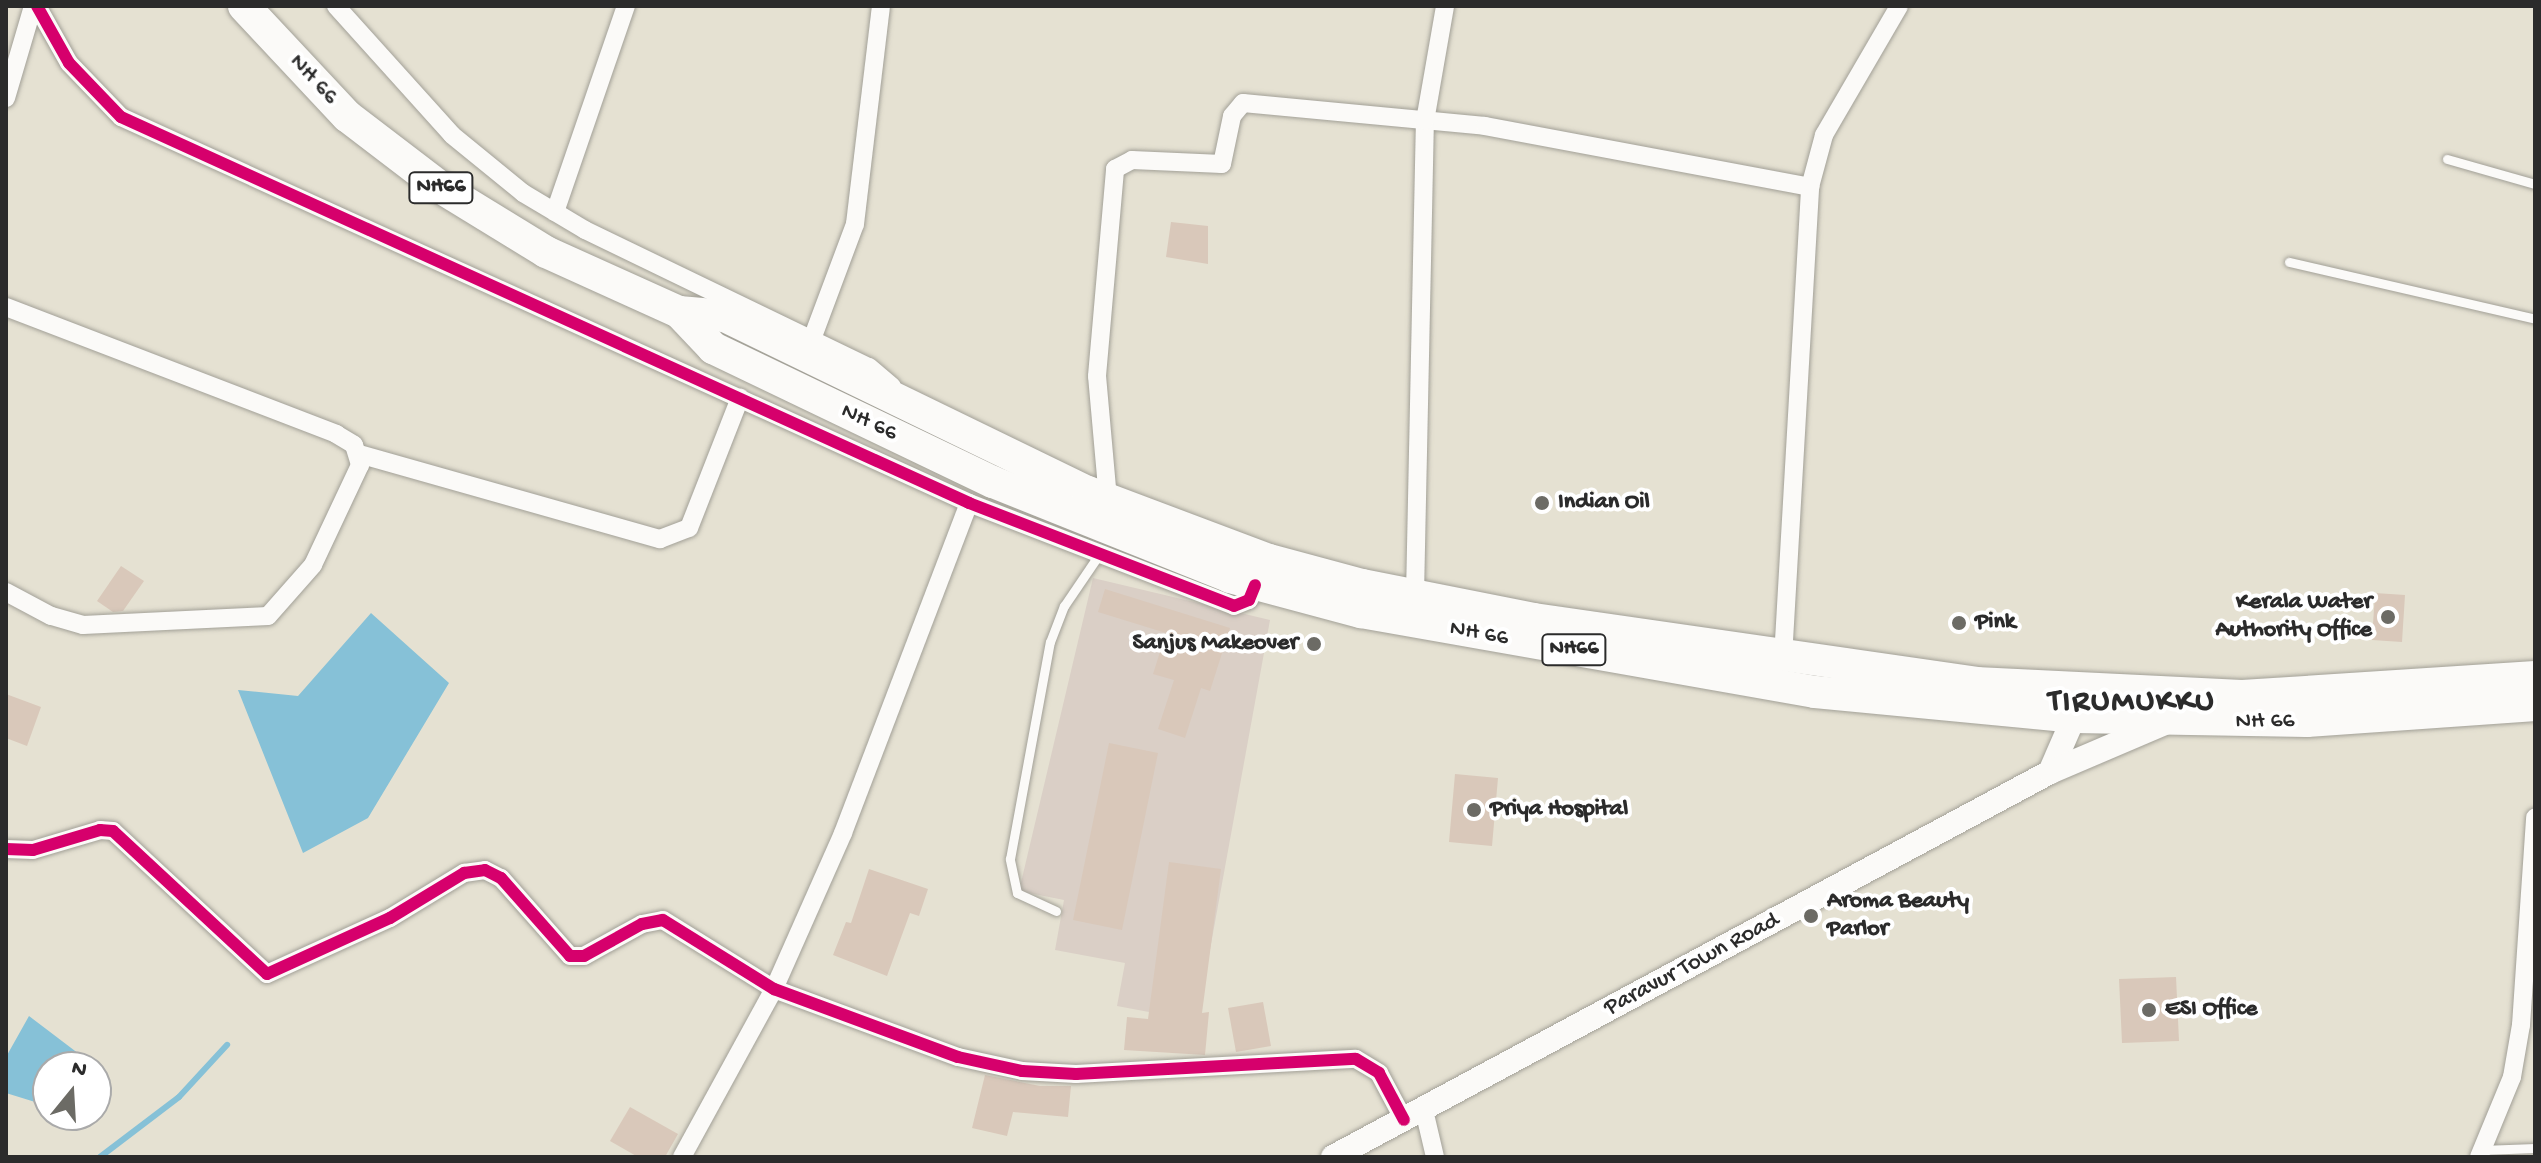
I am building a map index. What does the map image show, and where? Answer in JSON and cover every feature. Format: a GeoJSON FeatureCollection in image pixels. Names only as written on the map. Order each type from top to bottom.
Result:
{"type":"FeatureCollection","features":[{"type":"Feature","properties":{"kind":"highway","name":"NH 66"},"geometry":{"type":"LineString","coordinates":[[244,6],[347,116],[440,187],[546,252],[679,312],[725,316],[899,403],[1108,499],[1269,560],[1415,595],[1783,658],[1976,683],[2242,696],[2535,677]]}},
{"type":"Feature","properties":{"kind":"highway","name":"NH 66"},"geometry":{"type":"LineString","coordinates":[[679,312],[713,348],[979,475],[1146,547],[1255,585],[1457,630],[1815,692],[2074,717],[2165,723],[2307,721],[2535,705]]}},
{"type":"Feature","properties":{"kind":"main road"},"geometry":{"type":"LineString","coordinates":[[2050,772],[2074,717]]}},
{"type":"Feature","properties":{"kind":"main road","name":"Paravur Town Road"},"geometry":{"type":"LineString","coordinates":[[1333,1157],[2050,772],[2165,723]]}},
{"type":"Feature","properties":{"kind":"street"},"geometry":{"type":"LineString","coordinates":[[6,98],[35,6]]}},
{"type":"Feature","properties":{"kind":"street"},"geometry":{"type":"LineString","coordinates":[[35,6],[69,63],[121,117],[969,503],[1098,556],[1234,606],[1249,600],[1255,585]]}},
{"type":"Feature","properties":{"kind":"street"},"geometry":{"type":"LineString","coordinates":[[555,212],[626,6]]}},
{"type":"Feature","properties":{"kind":"street"},"geometry":{"type":"LineString","coordinates":[[812,339],[855,224],[881,6]]}},
{"type":"Feature","properties":{"kind":"street"},"geometry":{"type":"LineString","coordinates":[[1415,595],[1425,121],[1445,6]]}},
{"type":"Feature","properties":{"kind":"street"},"geometry":{"type":"LineString","coordinates":[[1783,658],[1810,187],[1824,135],[1899,6]]}},
{"type":"Feature","properties":{"kind":"street"},"geometry":{"type":"LineString","coordinates":[[342,9],[452,135],[555,212],[886,378],[899,403]]}},
{"type":"Feature","properties":{"kind":"street"},"geometry":{"type":"LineString","coordinates":[[1108,499],[1097,376],[1110,185],[1120,163],[1222,164],[1232,116],[1243,103],[1485,126],[1810,187]]}},
{"type":"Feature","properties":{"kind":"street"},"geometry":{"type":"LineString","coordinates":[[6,307],[166,372],[273,406],[336,434],[359,454],[660,539],[689,528],[740,398]]}},
{"type":"Feature","properties":{"kind":"street"},"geometry":{"type":"LineString","coordinates":[[6,592],[51,616],[83,625],[268,616],[313,565],[356,481],[359,454]]}},
{"type":"Feature","properties":{"kind":"street"},"geometry":{"type":"LineString","coordinates":[[682,1157],[774,989],[843,833],[969,503]]}},
{"type":"Feature","properties":{"kind":"street"},"geometry":{"type":"LineString","coordinates":[[2481,1153],[2512,1077],[2519,1038],[2535,817]]}},
{"type":"Feature","properties":{"kind":"street"},"geometry":{"type":"LineString","coordinates":[[6,849],[33,850],[100,830],[113,831],[267,974],[390,918],[464,873],[485,870],[501,878],[570,956],[584,956],[642,924],[663,920],[774,989],[958,1057],[1022,1071],[1076,1074],[1356,1059],[1379,1073],[1414,1115],[1435,1157]]}},
{"type":"Feature","properties":{"kind":"lane"},"geometry":{"type":"LineString","coordinates":[[2447,159],[2535,184]]}},
{"type":"Feature","properties":{"kind":"lane"},"geometry":{"type":"LineString","coordinates":[[2289,262],[2535,319]]}},
{"type":"Feature","properties":{"kind":"lane"},"geometry":{"type":"LineString","coordinates":[[1056,911],[1017,893],[1010,859],[1050,642],[1064,606],[1098,556]]}},
{"type":"Feature","properties":{"kind":"lane"},"geometry":{"type":"LineString","coordinates":[[2481,1153],[2535,1148]]}},
{"type":"Feature","properties":{"kind":"shaded area"},"geometry":{"type":"Polygon","coordinates":[[[1093,578],[1270,620],[1197,1021],[1117,1006],[1125,963],[1055,950],[1064,900],[1019,891],[1093,578]]]}},
{"type":"Feature","properties":{"kind":"water"},"geometry":{"type":"Polygon","coordinates":[[[371,613],[449,683],[368,818],[303,853],[238,690],[298,696],[371,613]]]}},
{"type":"Feature","properties":{"kind":"water"},"geometry":{"type":"Polygon","coordinates":[[[29,1016],[75,1051],[32,1051],[32,1101],[6,1093],[6,1057],[29,1016]]]}},
{"type":"Feature","properties":{"kind":"building"},"geometry":{"type":"Polygon","coordinates":[[[1171,222],[1208,226],[1208,264],[1166,257],[1171,222]]]}},
{"type":"Feature","properties":{"kind":"building"},"geometry":{"type":"Polygon","coordinates":[[[121,566],[144,581],[123,611],[113,612],[97,601],[121,566]]]}},
{"type":"Feature","properties":{"kind":"building"},"geometry":{"type":"Polygon","coordinates":[[[1105,589],[1230,628],[1210,691],[1201,688],[1185,738],[1158,729],[1174,680],[1153,674],[1166,633],[1098,612],[1105,589]]]}},
{"type":"Feature","properties":{"kind":"building","name":"Kerala Water Authority Office"},"geometry":{"type":"Polygon","coordinates":[[[2375,593],[2405,595],[2402,642],[2372,640],[2375,593]]]}},
{"type":"Feature","properties":{"kind":"building"},"geometry":{"type":"Polygon","coordinates":[[[6,694],[41,707],[27,746],[6,738],[6,694]]]}},
{"type":"Feature","properties":{"kind":"building"},"geometry":{"type":"Polygon","coordinates":[[[1109,743],[1158,753],[1122,930],[1073,920],[1109,743]]]}},
{"type":"Feature","properties":{"kind":"building","name":"Priya Hospital"},"geometry":{"type":"Polygon","coordinates":[[[1455,774],[1498,778],[1492,846],[1449,842],[1455,774]]]}},
{"type":"Feature","properties":{"kind":"building"},"geometry":{"type":"Polygon","coordinates":[[[1169,862],[1221,869],[1202,1013],[1209,1012],[1205,1055],[1124,1050],[1127,1017],[1148,1019],[1169,862]]]}},
{"type":"Feature","properties":{"kind":"building"},"geometry":{"type":"Polygon","coordinates":[[[869,869],[928,889],[919,916],[910,913],[887,976],[833,955],[846,922],[851,923],[869,869]]]}},
{"type":"Feature","properties":{"kind":"building","name":"ESI Office"},"geometry":{"type":"Polygon","coordinates":[[[2176,977],[2179,1041],[2122,1043],[2119,979],[2176,977]]]}},
{"type":"Feature","properties":{"kind":"building"},"geometry":{"type":"Polygon","coordinates":[[[1263,1002],[1271,1046],[1236,1052],[1228,1008],[1263,1002]]]}},
{"type":"Feature","properties":{"kind":"building"},"geometry":{"type":"Polygon","coordinates":[[[985,1075],[1040,1086],[1071,1086],[1068,1117],[1013,1112],[1007,1136],[972,1128],[985,1075]]]}},
{"type":"Feature","properties":{"kind":"building"},"geometry":{"type":"Polygon","coordinates":[[[630,1107],[678,1134],[665,1157],[638,1157],[610,1141],[630,1107]]]}},
{"type":"Feature","properties":{"kind":"waterway"},"geometry":{"type":"LineString","coordinates":[[100,1157],[179,1097],[227,1045]]}},
{"type":"Feature","properties":{"kind":"cycle path"},"geometry":{"type":"LineString","coordinates":[[37,6],[69,63],[121,117],[969,503],[1234,606],[1249,600],[1255,585]]}},
{"type":"Feature","properties":{"kind":"cycle path"},"geometry":{"type":"LineString","coordinates":[[6,849],[33,850],[100,830],[113,831],[267,974],[390,918],[464,873],[485,870],[501,878],[570,956],[584,956],[642,924],[663,920],[774,989],[958,1057],[1022,1071],[1076,1074],[1356,1059],[1379,1073],[1404,1120]]}},
{"type":"Feature","properties":{"kind":"place","name":"Indian Oil"},"geometry":{"type":"Point","coordinates":[1542,503]}},
{"type":"Feature","properties":{"kind":"place","name":"Kerala Water Authority Office"},"geometry":{"type":"Point","coordinates":[2388,617]}},
{"type":"Feature","properties":{"kind":"place","name":"Pink"},"geometry":{"type":"Point","coordinates":[1959,623]}},
{"type":"Feature","properties":{"kind":"place","name":"Sanjus Makeover"},"geometry":{"type":"Point","coordinates":[1314,644]}},
{"type":"Feature","properties":{"kind":"place","name":"Priya Hospital"},"geometry":{"type":"Point","coordinates":[1474,810]}},
{"type":"Feature","properties":{"kind":"place","name":"Aroma Beauty Parlor"},"geometry":{"type":"Point","coordinates":[1811,916]}},
{"type":"Feature","properties":{"kind":"place","name":"ESI Office"},"geometry":{"type":"Point","coordinates":[2149,1010]}},
{"type":"Feature","properties":{"kind":"district","name":"TIRUMUKKU"},"geometry":{"type":"Point","coordinates":[2132,703]}}]}
